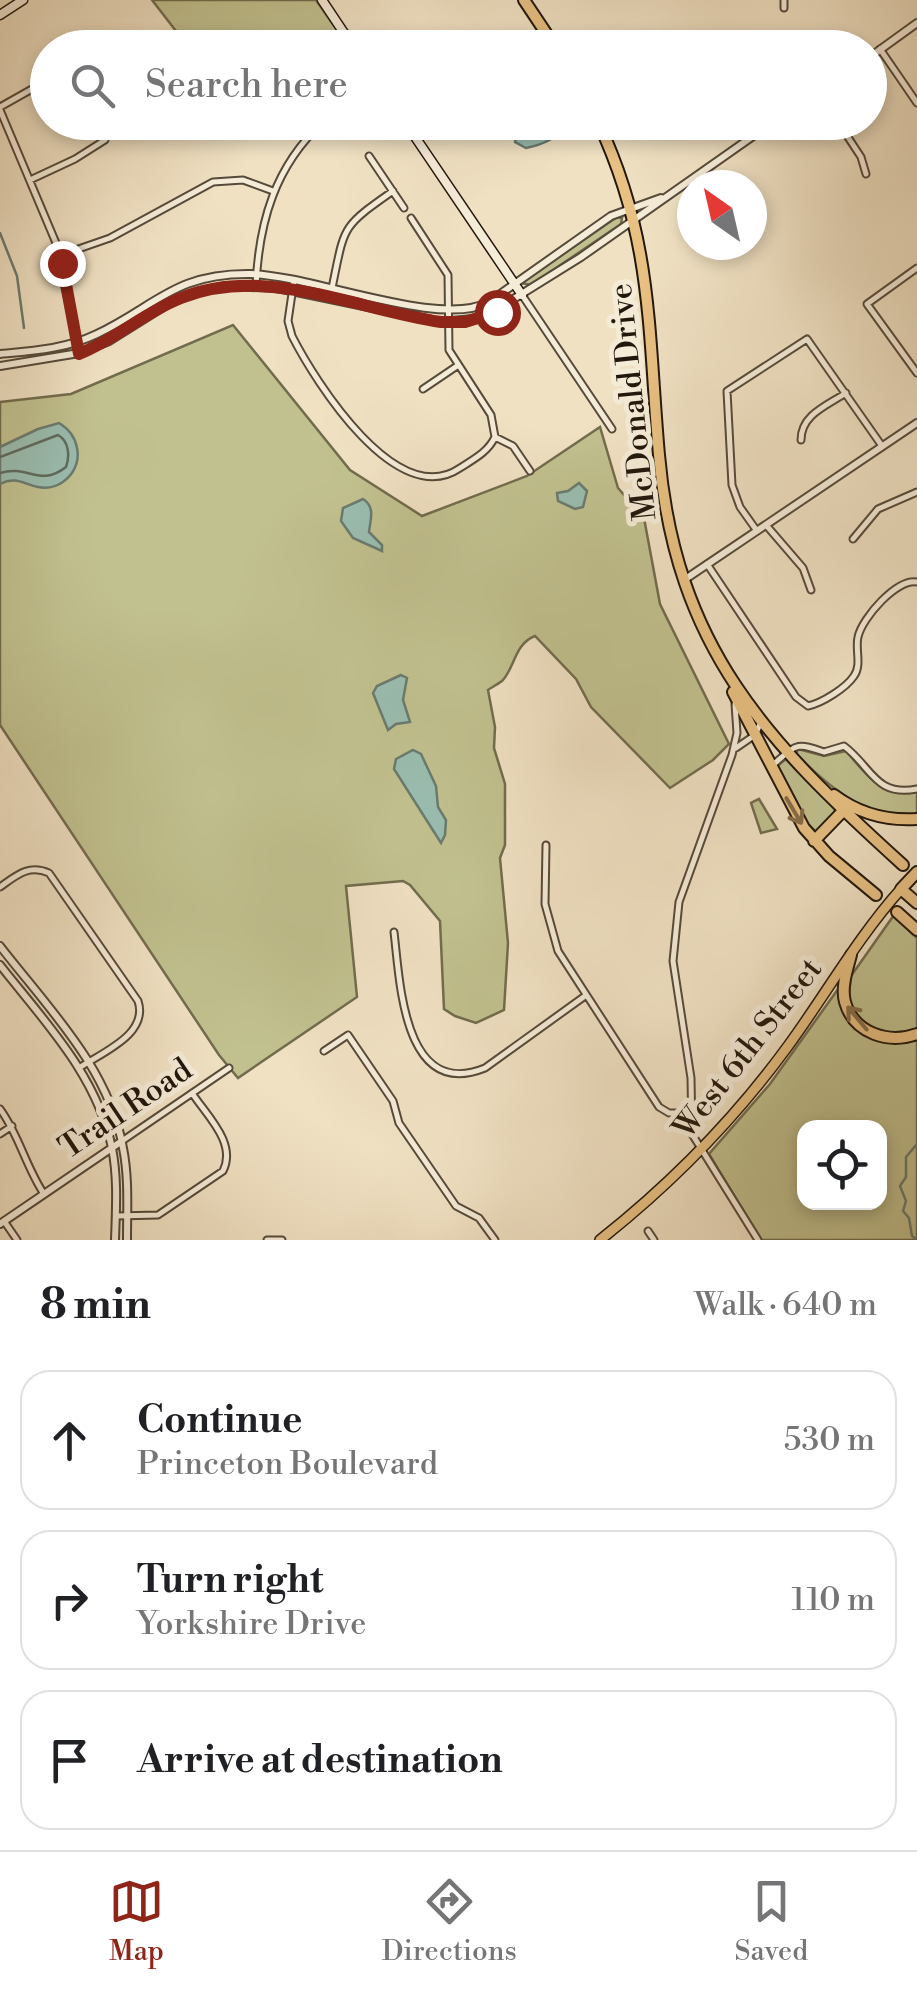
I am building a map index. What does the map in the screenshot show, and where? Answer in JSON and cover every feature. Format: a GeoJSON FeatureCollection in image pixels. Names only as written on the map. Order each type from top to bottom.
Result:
{"type":"FeatureCollection","features":[{"type":"Feature","properties":{"kind":"highway"},"geometry":{"type":"LineString","coordinates":[[524,0],[544,30]]}},
{"type":"Feature","properties":{"kind":"highway","name":"McDonald Drive"},"geometry":{"type":"LineString","coordinates":[[605,140],[635,220],[648,300],[664,498],[684,580],[702,628],[794,812],[814,840],[876,895]]}},
{"type":"Feature","properties":{"kind":"highway","name":"McDonald Drive"},"geometry":{"type":"LineString","coordinates":[[725,673],[787,753],[903,865]]}},
{"type":"Feature","properties":{"kind":"highway"},"geometry":{"type":"LineString","coordinates":[[814,780],[838,799],[865,812],[917,819]]}},
{"type":"Feature","properties":{"kind":"highway"},"geometry":{"type":"LineString","coordinates":[[814,840],[843,811]]}},
{"type":"Feature","properties":{"kind":"highway","name":"West 6th Street"},"geometry":{"type":"LineString","coordinates":[[901,889],[917,872]]}},
{"type":"Feature","properties":{"kind":"highway"},"geometry":{"type":"LineString","coordinates":[[901,889],[917,903]]}},
{"type":"Feature","properties":{"kind":"highway"},"geometry":{"type":"LineString","coordinates":[[897,912],[917,930]]}},
{"type":"Feature","properties":{"kind":"highway"},"geometry":{"type":"LineString","coordinates":[[851,955],[844,996],[855,1020],[868,1032],[884,1038],[917,1034]]}},
{"type":"Feature","properties":{"kind":"main road"},"geometry":{"type":"LineString","coordinates":[[0,15],[22,0]]}},
{"type":"Feature","properties":{"kind":"main road"},"geometry":{"type":"LineString","coordinates":[[322,0],[342,30]]}},
{"type":"Feature","properties":{"kind":"main road"},"geometry":{"type":"LineString","coordinates":[[417,140],[522,295]]}},
{"type":"Feature","properties":{"kind":"main road","name":"West 6th Street"},"geometry":{"type":"LineString","coordinates":[[600,1240],[701,1151],[766,1075],[901,889]]}},
{"type":"Feature","properties":{"kind":"street"},"geometry":{"type":"LineString","coordinates":[[887,44],[917,23]]}},
{"type":"Feature","properties":{"kind":"street"},"geometry":{"type":"LineString","coordinates":[[887,59],[917,103]]}},
{"type":"Feature","properties":{"kind":"street"},"geometry":{"type":"LineString","coordinates":[[30,90],[0,108],[60,256],[79,354]]}},
{"type":"Feature","properties":{"kind":"street"},"geometry":{"type":"LineString","coordinates":[[30,180],[104,140]]}},
{"type":"Feature","properties":{"kind":"street"},"geometry":{"type":"LineString","coordinates":[[256,285],[260,234],[273,191],[306,140]]}},
{"type":"Feature","properties":{"kind":"street"},"geometry":{"type":"LineString","coordinates":[[0,366],[79,354],[182,298],[212,288],[256,285],[448,322],[483,318],[635,220],[747,140]]}},
{"type":"Feature","properties":{"kind":"street"},"geometry":{"type":"LineString","coordinates":[[850,140],[866,174]]}},
{"type":"Feature","properties":{"kind":"street"},"geometry":{"type":"LineString","coordinates":[[369,156],[404,208]]}},
{"type":"Feature","properties":{"kind":"street"},"geometry":{"type":"LineString","coordinates":[[60,256],[110,238],[213,182],[243,180],[273,191]]}},
{"type":"Feature","properties":{"kind":"street"},"geometry":{"type":"LineString","coordinates":[[330,299],[346,228],[355,217],[393,191]]}},
{"type":"Feature","properties":{"kind":"street"},"geometry":{"type":"LineString","coordinates":[[0,354],[76,342],[97,334],[157,296],[217,276],[256,274],[448,312],[481,306],[612,216],[667,196]]}},
{"type":"Feature","properties":{"kind":"street"},"geometry":{"type":"LineString","coordinates":[[294,280],[288,321],[296,344],[350,425],[379,453],[420,476],[441,478],[486,451],[495,437],[491,415],[448,350],[448,275],[410,218]]}},
{"type":"Feature","properties":{"kind":"street"},"geometry":{"type":"LineString","coordinates":[[917,268],[867,304],[917,372]]}},
{"type":"Feature","properties":{"kind":"street"},"geometry":{"type":"LineString","coordinates":[[522,295],[612,430]]}},
{"type":"Feature","properties":{"kind":"street"},"geometry":{"type":"LineString","coordinates":[[757,531],[740,507],[732,485],[727,392],[806,339],[882,446]]}},
{"type":"Feature","properties":{"kind":"street"},"geometry":{"type":"LineString","coordinates":[[423,389],[457,366]]}},
{"type":"Feature","properties":{"kind":"street"},"geometry":{"type":"LineString","coordinates":[[801,440],[803,424],[846,392]]}},
{"type":"Feature","properties":{"kind":"street"},"geometry":{"type":"LineString","coordinates":[[684,580],[882,446],[915,428]]}},
{"type":"Feature","properties":{"kind":"street"},"geometry":{"type":"LineString","coordinates":[[495,437],[514,446],[530,471]]}},
{"type":"Feature","properties":{"kind":"street"},"geometry":{"type":"LineString","coordinates":[[854,538],[878,509],[917,492]]}},
{"type":"Feature","properties":{"kind":"street"},"geometry":{"type":"LineString","coordinates":[[766,525],[804,568],[811,590]]}},
{"type":"Feature","properties":{"kind":"street"},"geometry":{"type":"LineString","coordinates":[[708,564],[788,686],[806,706],[817,704],[854,676],[858,666],[857,641],[863,624],[898,584],[917,582]]}},
{"type":"Feature","properties":{"kind":"street"},"geometry":{"type":"LineString","coordinates":[[733,693],[737,723],[732,755],[675,920],[674,982],[692,1078],[692,1130],[701,1151],[758,1240]]}},
{"type":"Feature","properties":{"kind":"street"},"geometry":{"type":"LineString","coordinates":[[732,755],[742,742],[755,735],[761,722]]}},
{"type":"Feature","properties":{"kind":"street"},"geometry":{"type":"LineString","coordinates":[[771,767],[802,744],[828,752],[844,746],[882,786],[900,791],[917,789]]}},
{"type":"Feature","properties":{"kind":"street"},"geometry":{"type":"LineString","coordinates":[[546,845],[543,889],[547,919],[564,965],[659,1108],[669,1113],[692,1113]]}},
{"type":"Feature","properties":{"kind":"street"},"geometry":{"type":"LineString","coordinates":[[0,887],[26,870],[49,873],[138,1001],[141,1014],[136,1028],[79,1068]]}},
{"type":"Feature","properties":{"kind":"street"},"geometry":{"type":"LineString","coordinates":[[394,932],[409,1030],[428,1060],[449,1072],[466,1074],[485,1068],[585,996]]}},
{"type":"Feature","properties":{"kind":"street"},"geometry":{"type":"LineString","coordinates":[[0,946],[88,1062],[104,1090],[126,1165],[127,1240]]}},
{"type":"Feature","properties":{"kind":"street"},"geometry":{"type":"LineString","coordinates":[[0,965],[79,1068],[102,1115],[112,1148],[115,1240]]}},
{"type":"Feature","properties":{"kind":"street"},"geometry":{"type":"LineString","coordinates":[[324,1051],[348,1034],[393,1101],[399,1123],[456,1206],[479,1218],[495,1240]]}},
{"type":"Feature","properties":{"kind":"street","name":"Trail Road"},"geometry":{"type":"LineString","coordinates":[[2,1223],[230,1068]]}},
{"type":"Feature","properties":{"kind":"street"},"geometry":{"type":"LineString","coordinates":[[116,1216],[165,1212],[226,1166],[225,1142],[192,1094]]}},
{"type":"Feature","properties":{"kind":"street"},"geometry":{"type":"LineString","coordinates":[[0,1109],[44,1194]]}},
{"type":"Feature","properties":{"kind":"street"},"geometry":{"type":"LineString","coordinates":[[0,1134],[12,1126]]}},
{"type":"Feature","properties":{"kind":"street"},"geometry":{"type":"LineString","coordinates":[[112,1148],[126,1165]]}},
{"type":"Feature","properties":{"kind":"street"},"geometry":{"type":"LineString","coordinates":[[2,1223],[17,1240]]}},
{"type":"Feature","properties":{"kind":"street"},"geometry":{"type":"LineString","coordinates":[[648,1231],[654,1240]]}},
{"type":"Feature","properties":{"kind":"street"},"geometry":{"type":"LineString","coordinates":[[266,1240],[282,1240]]}},
{"type":"Feature","properties":{"kind":"green space"},"geometry":{"type":"Polygon","coordinates":[[[152,0],[316,0],[337,30],[175,30],[152,0]]]}},
{"type":"Feature","properties":{"kind":"green space"},"geometry":{"type":"Polygon","coordinates":[[[617,217],[622,218],[621,224],[531,285],[521,283],[617,217]]]}},
{"type":"Feature","properties":{"kind":"green space"},"geometry":{"type":"Polygon","coordinates":[[[233,325],[350,470],[422,516],[527,476],[600,427],[618,488],[644,518],[660,604],[729,744],[713,760],[670,788],[591,707],[576,679],[535,636],[528,640],[502,681],[488,690],[495,727],[494,748],[505,784],[505,845],[500,858],[508,943],[504,1010],[476,1023],[444,1009],[440,921],[410,885],[403,881],[346,886],[357,997],[238,1078],[0,725],[0,402],[71,394],[233,325]]]}},
{"type":"Feature","properties":{"kind":"green space"},"geometry":{"type":"Polygon","coordinates":[[[798,749],[824,756],[846,751],[876,783],[894,792],[917,792],[917,815],[880,811],[850,799],[809,767],[796,754],[798,749]]]}},
{"type":"Feature","properties":{"kind":"green space"},"geometry":{"type":"Polygon","coordinates":[[[786,759],[835,807],[834,815],[817,833],[803,820],[776,767],[786,759]]]}},
{"type":"Feature","properties":{"kind":"green space"},"geometry":{"type":"Polygon","coordinates":[[[759,799],[777,829],[761,833],[751,803],[759,799]]]}},
{"type":"Feature","properties":{"kind":"green space"},"geometry":{"type":"Polygon","coordinates":[[[894,915],[917,938],[917,1029],[896,1033],[869,1026],[848,1003],[851,976],[894,915]]]}},
{"type":"Feature","properties":{"kind":"green space"},"geometry":{"type":"Polygon","coordinates":[[[841,985],[862,1031],[917,1037],[917,1240],[761,1240],[709,1154],[770,1084],[841,985]]]}},
{"type":"Feature","properties":{"kind":"water"},"geometry":{"type":"Polygon","coordinates":[[[515,140],[548,140],[526,148],[515,140]]]}},
{"type":"Feature","properties":{"kind":"water"},"geometry":{"type":"Polygon","coordinates":[[[59,423],[71,433],[77,448],[76,464],[68,478],[46,488],[15,481],[0,484],[0,447],[59,423]]]}},
{"type":"Feature","properties":{"kind":"water"},"geometry":{"type":"Polygon","coordinates":[[[579,483],[587,491],[583,507],[575,509],[558,501],[557,493],[579,483]]]}},
{"type":"Feature","properties":{"kind":"water"},"geometry":{"type":"Polygon","coordinates":[[[363,499],[371,510],[369,532],[382,545],[382,551],[353,538],[341,521],[343,508],[363,499]]]}},
{"type":"Feature","properties":{"kind":"water"},"geometry":{"type":"Polygon","coordinates":[[[401,675],[407,678],[403,700],[410,722],[388,730],[373,693],[377,686],[401,675]]]}},
{"type":"Feature","properties":{"kind":"water"},"geometry":{"type":"Polygon","coordinates":[[[413,750],[421,754],[436,786],[438,807],[446,820],[441,843],[394,769],[396,759],[413,750]]]}},
{"type":"Feature","properties":{"kind":"waterway"},"geometry":{"type":"LineString","coordinates":[[0,233],[17,276],[24,328]]}},
{"type":"Feature","properties":{"kind":"waterway"},"geometry":{"type":"LineString","coordinates":[[917,1144],[906,1157],[906,1177],[900,1186],[906,1201],[903,1211],[917,1240]]}},
{"type":"Feature","properties":{"kind":"route"},"geometry":{"type":"LineString","coordinates":[[62,263],[79,354],[109,341],[160,308],[226,286],[277,288],[441,322],[465,322],[497,312]]}}]}
